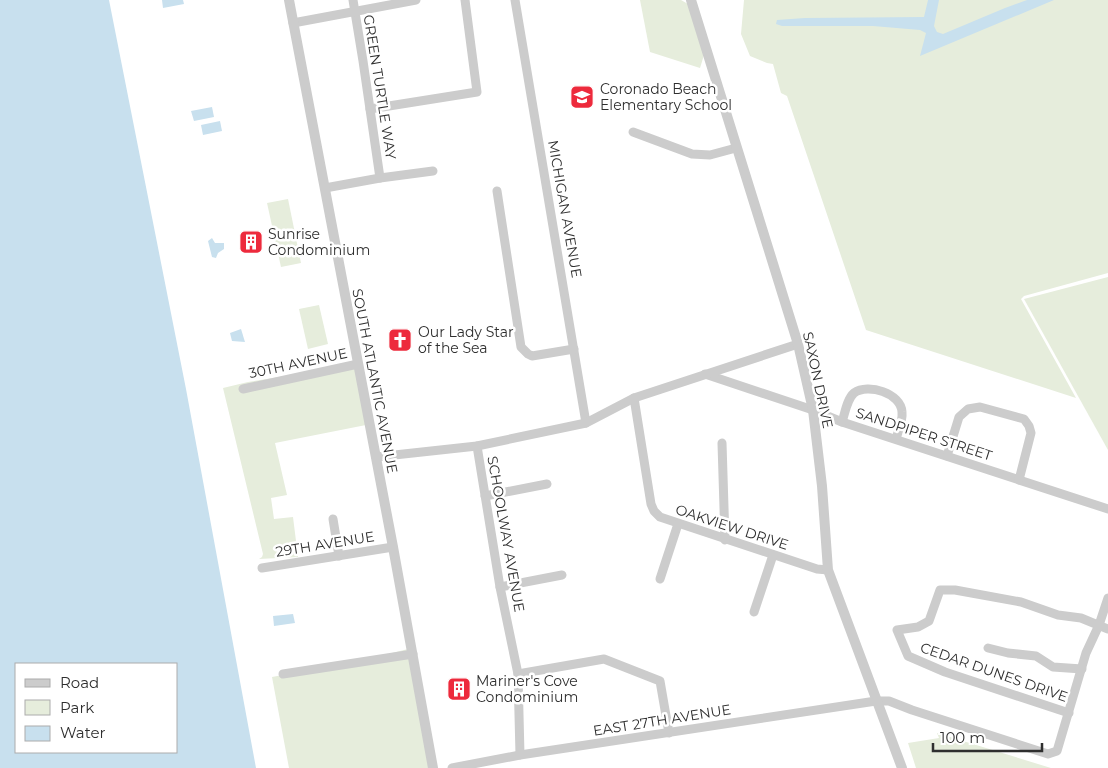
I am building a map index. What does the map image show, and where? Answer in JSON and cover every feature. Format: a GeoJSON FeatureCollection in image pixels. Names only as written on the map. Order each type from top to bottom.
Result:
{"type":"FeatureCollection","features":[{"type":"Feature","properties":{"kind":"street","name":"SOUTH ATLANTIC AVENUE"},"geometry":{"type":"LineString","coordinates":[[289,0],[394,547],[433,768]]}},
{"type":"Feature","properties":{"kind":"street","name":"GREEN TURTLE WAY"},"geometry":{"type":"LineString","coordinates":[[353,0],[380,178]]}},
{"type":"Feature","properties":{"kind":"street"},"geometry":{"type":"LineString","coordinates":[[293,24],[416,0]]}},
{"type":"Feature","properties":{"kind":"street"},"geometry":{"type":"LineString","coordinates":[[370,109],[477,92],[465,0]]}},
{"type":"Feature","properties":{"kind":"street","name":"MICHIGAN AVENUE"},"geometry":{"type":"LineString","coordinates":[[516,0],[586,423]]}},
{"type":"Feature","properties":{"kind":"street","name":"SAXON DRIVE"},"geometry":{"type":"LineString","coordinates":[[691,0],[798,344],[813,410],[822,486],[828,570],[902,768]]}},
{"type":"Feature","properties":{"kind":"street"},"geometry":{"type":"LineString","coordinates":[[633,132],[692,154],[710,155],[736,148]]}},
{"type":"Feature","properties":{"kind":"street"},"geometry":{"type":"LineString","coordinates":[[325,188],[434,170]]}},
{"type":"Feature","properties":{"kind":"street"},"geometry":{"type":"LineString","coordinates":[[497,191],[521,347],[532,356],[574,349]]}},
{"type":"Feature","properties":{"kind":"street","name":"SCHOOLWAY AVENUE"},"geometry":{"type":"LineString","coordinates":[[520,755],[518,674],[500,587],[477,446],[586,423],[634,398],[798,344]]}},
{"type":"Feature","properties":{"kind":"street","name":"30TH AVENUE"},"geometry":{"type":"LineString","coordinates":[[243,389],[358,364]]}},
{"type":"Feature","properties":{"kind":"street","name":"SANDPIPER STREET"},"geometry":{"type":"LineString","coordinates":[[705,374],[813,410],[842,422],[1108,509]]}},
{"type":"Feature","properties":{"kind":"street"},"geometry":{"type":"LineString","coordinates":[[842,422],[850,397],[856,392],[867,388],[892,395],[901,406],[902,413],[896,439]]}},
{"type":"Feature","properties":{"kind":"street","name":"OAKVIEW DRIVE"},"geometry":{"type":"LineString","coordinates":[[634,398],[651,504],[654,511],[660,517],[725,540],[817,569],[828,570]]}},
{"type":"Feature","properties":{"kind":"street"},"geometry":{"type":"LineString","coordinates":[[947,456],[959,417],[968,409],[980,407],[1024,419],[1030,426],[1031,433],[1019,480]]}},
{"type":"Feature","properties":{"kind":"street"},"geometry":{"type":"LineString","coordinates":[[722,443],[725,540]]}},
{"type":"Feature","properties":{"kind":"street"},"geometry":{"type":"LineString","coordinates":[[376,457],[477,446]]}},
{"type":"Feature","properties":{"kind":"street"},"geometry":{"type":"LineString","coordinates":[[485,496],[547,484]]}},
{"type":"Feature","properties":{"kind":"street"},"geometry":{"type":"LineString","coordinates":[[333,519],[339,556]]}},
{"type":"Feature","properties":{"kind":"street"},"geometry":{"type":"LineString","coordinates":[[660,579],[678,524]]}},
{"type":"Feature","properties":{"kind":"street","name":"29TH AVENUE"},"geometry":{"type":"LineString","coordinates":[[262,568],[394,547]]}},
{"type":"Feature","properties":{"kind":"street"},"geometry":{"type":"LineString","coordinates":[[754,612],[773,555]]}},
{"type":"Feature","properties":{"kind":"street"},"geometry":{"type":"LineString","coordinates":[[500,587],[562,575]]}},
{"type":"Feature","properties":{"kind":"street","name":"CEDAR DUNES DRIVE"},"geometry":{"type":"LineString","coordinates":[[1069,713],[945,672],[908,656],[897,630],[918,627],[929,621],[940,590],[955,590],[1021,602],[1058,615],[1081,618],[1099,625]]}},
{"type":"Feature","properties":{"kind":"street","name":"CEDAR DUNES DRIVE"},"geometry":{"type":"LineString","coordinates":[[876,701],[889,701],[1048,754],[1057,751],[1086,653],[1099,625],[1108,598]]}},
{"type":"Feature","properties":{"kind":"street"},"geometry":{"type":"LineString","coordinates":[[1099,625],[1108,630]]}},
{"type":"Feature","properties":{"kind":"street","name":"CEDAR DUNES DRIVE"},"geometry":{"type":"LineString","coordinates":[[988,648],[1008,653],[1036,656],[1053,667],[1082,669]]}},
{"type":"Feature","properties":{"kind":"street"},"geometry":{"type":"LineString","coordinates":[[283,674],[413,654]]}},
{"type":"Feature","properties":{"kind":"street"},"geometry":{"type":"LineString","coordinates":[[518,674],[604,660],[660,681],[669,733]]}},
{"type":"Feature","properties":{"kind":"street","name":"EAST 27TH AVENUE"},"geometry":{"type":"LineString","coordinates":[[452,768],[520,755],[876,701]]}},
{"type":"Feature","properties":{"kind":"green space"},"geometry":{"type":"Polygon","coordinates":[[[640,0],[681,0],[688,4],[704,55],[700,68],[650,52],[640,0]]]}},
{"type":"Feature","properties":{"kind":"green space"},"geometry":{"type":"Polygon","coordinates":[[[744,0],[1108,0],[1108,273],[1024,296],[1021,299],[1076,398],[866,330],[787,96],[781,93],[773,64],[750,56],[741,34],[744,0]]]}},
{"type":"Feature","properties":{"kind":"green space"},"geometry":{"type":"Polygon","coordinates":[[[288,199],[301,263],[281,267],[267,203],[288,199]]]}},
{"type":"Feature","properties":{"kind":"green space"},"geometry":{"type":"Polygon","coordinates":[[[1108,277],[1108,450],[1024,299],[1108,277]]]}},
{"type":"Feature","properties":{"kind":"green space"},"geometry":{"type":"Polygon","coordinates":[[[319,305],[328,344],[308,349],[299,309],[319,305]]]}},
{"type":"Feature","properties":{"kind":"green space"},"geometry":{"type":"Polygon","coordinates":[[[355,365],[366,425],[275,443],[287,495],[271,498],[274,519],[293,517],[298,557],[259,559],[263,554],[223,388],[248,382],[355,365]]]}},
{"type":"Feature","properties":{"kind":"green space"},"geometry":{"type":"Polygon","coordinates":[[[408,649],[429,768],[289,768],[272,677],[368,659],[408,649]]]}},
{"type":"Feature","properties":{"kind":"green space"},"geometry":{"type":"Polygon","coordinates":[[[937,733],[1051,768],[916,768],[908,743],[939,738],[937,733]]]}},
{"type":"Feature","properties":{"kind":"water"},"geometry":{"type":"Polygon","coordinates":[[[0,0],[109,0],[186,389],[256,768],[0,768],[0,0]]]}},
{"type":"Feature","properties":{"kind":"water"},"geometry":{"type":"Polygon","coordinates":[[[162,0],[183,0],[184,4],[163,8],[162,0]]]}},
{"type":"Feature","properties":{"kind":"water"},"geometry":{"type":"Polygon","coordinates":[[[928,0],[939,0],[934,26],[937,32],[943,34],[1027,0],[1054,0],[920,56],[926,33],[920,30],[873,26],[782,26],[776,24],[777,20],[805,18],[924,17],[928,0]]]}},
{"type":"Feature","properties":{"kind":"water"},"geometry":{"type":"Polygon","coordinates":[[[212,107],[214,117],[194,121],[191,111],[212,107]]]}},
{"type":"Feature","properties":{"kind":"water"},"geometry":{"type":"Polygon","coordinates":[[[220,121],[222,131],[203,135],[201,125],[220,121]]]}},
{"type":"Feature","properties":{"kind":"water"},"geometry":{"type":"Polygon","coordinates":[[[212,238],[215,243],[224,243],[224,249],[218,253],[216,258],[212,257],[208,241],[212,238]]]}},
{"type":"Feature","properties":{"kind":"water"},"geometry":{"type":"Polygon","coordinates":[[[241,329],[245,342],[232,341],[230,333],[241,329]]]}},
{"type":"Feature","properties":{"kind":"water"},"geometry":{"type":"Polygon","coordinates":[[[293,614],[295,623],[274,626],[273,616],[293,614]]]}},
{"type":"Feature","properties":{"kind":"place","name":"Coronado Beach Elementary School"},"geometry":{"type":"Point","coordinates":[582,97]}},
{"type":"Feature","properties":{"kind":"place","name":"Sunrise Condominium"},"geometry":{"type":"Point","coordinates":[251,242]}},
{"type":"Feature","properties":{"kind":"place","name":"Our Lady Star of the Sea"},"geometry":{"type":"Point","coordinates":[400,340]}},
{"type":"Feature","properties":{"kind":"place","name":"Mariner's Cove Condominium"},"geometry":{"type":"Point","coordinates":[459,689]}}]}
